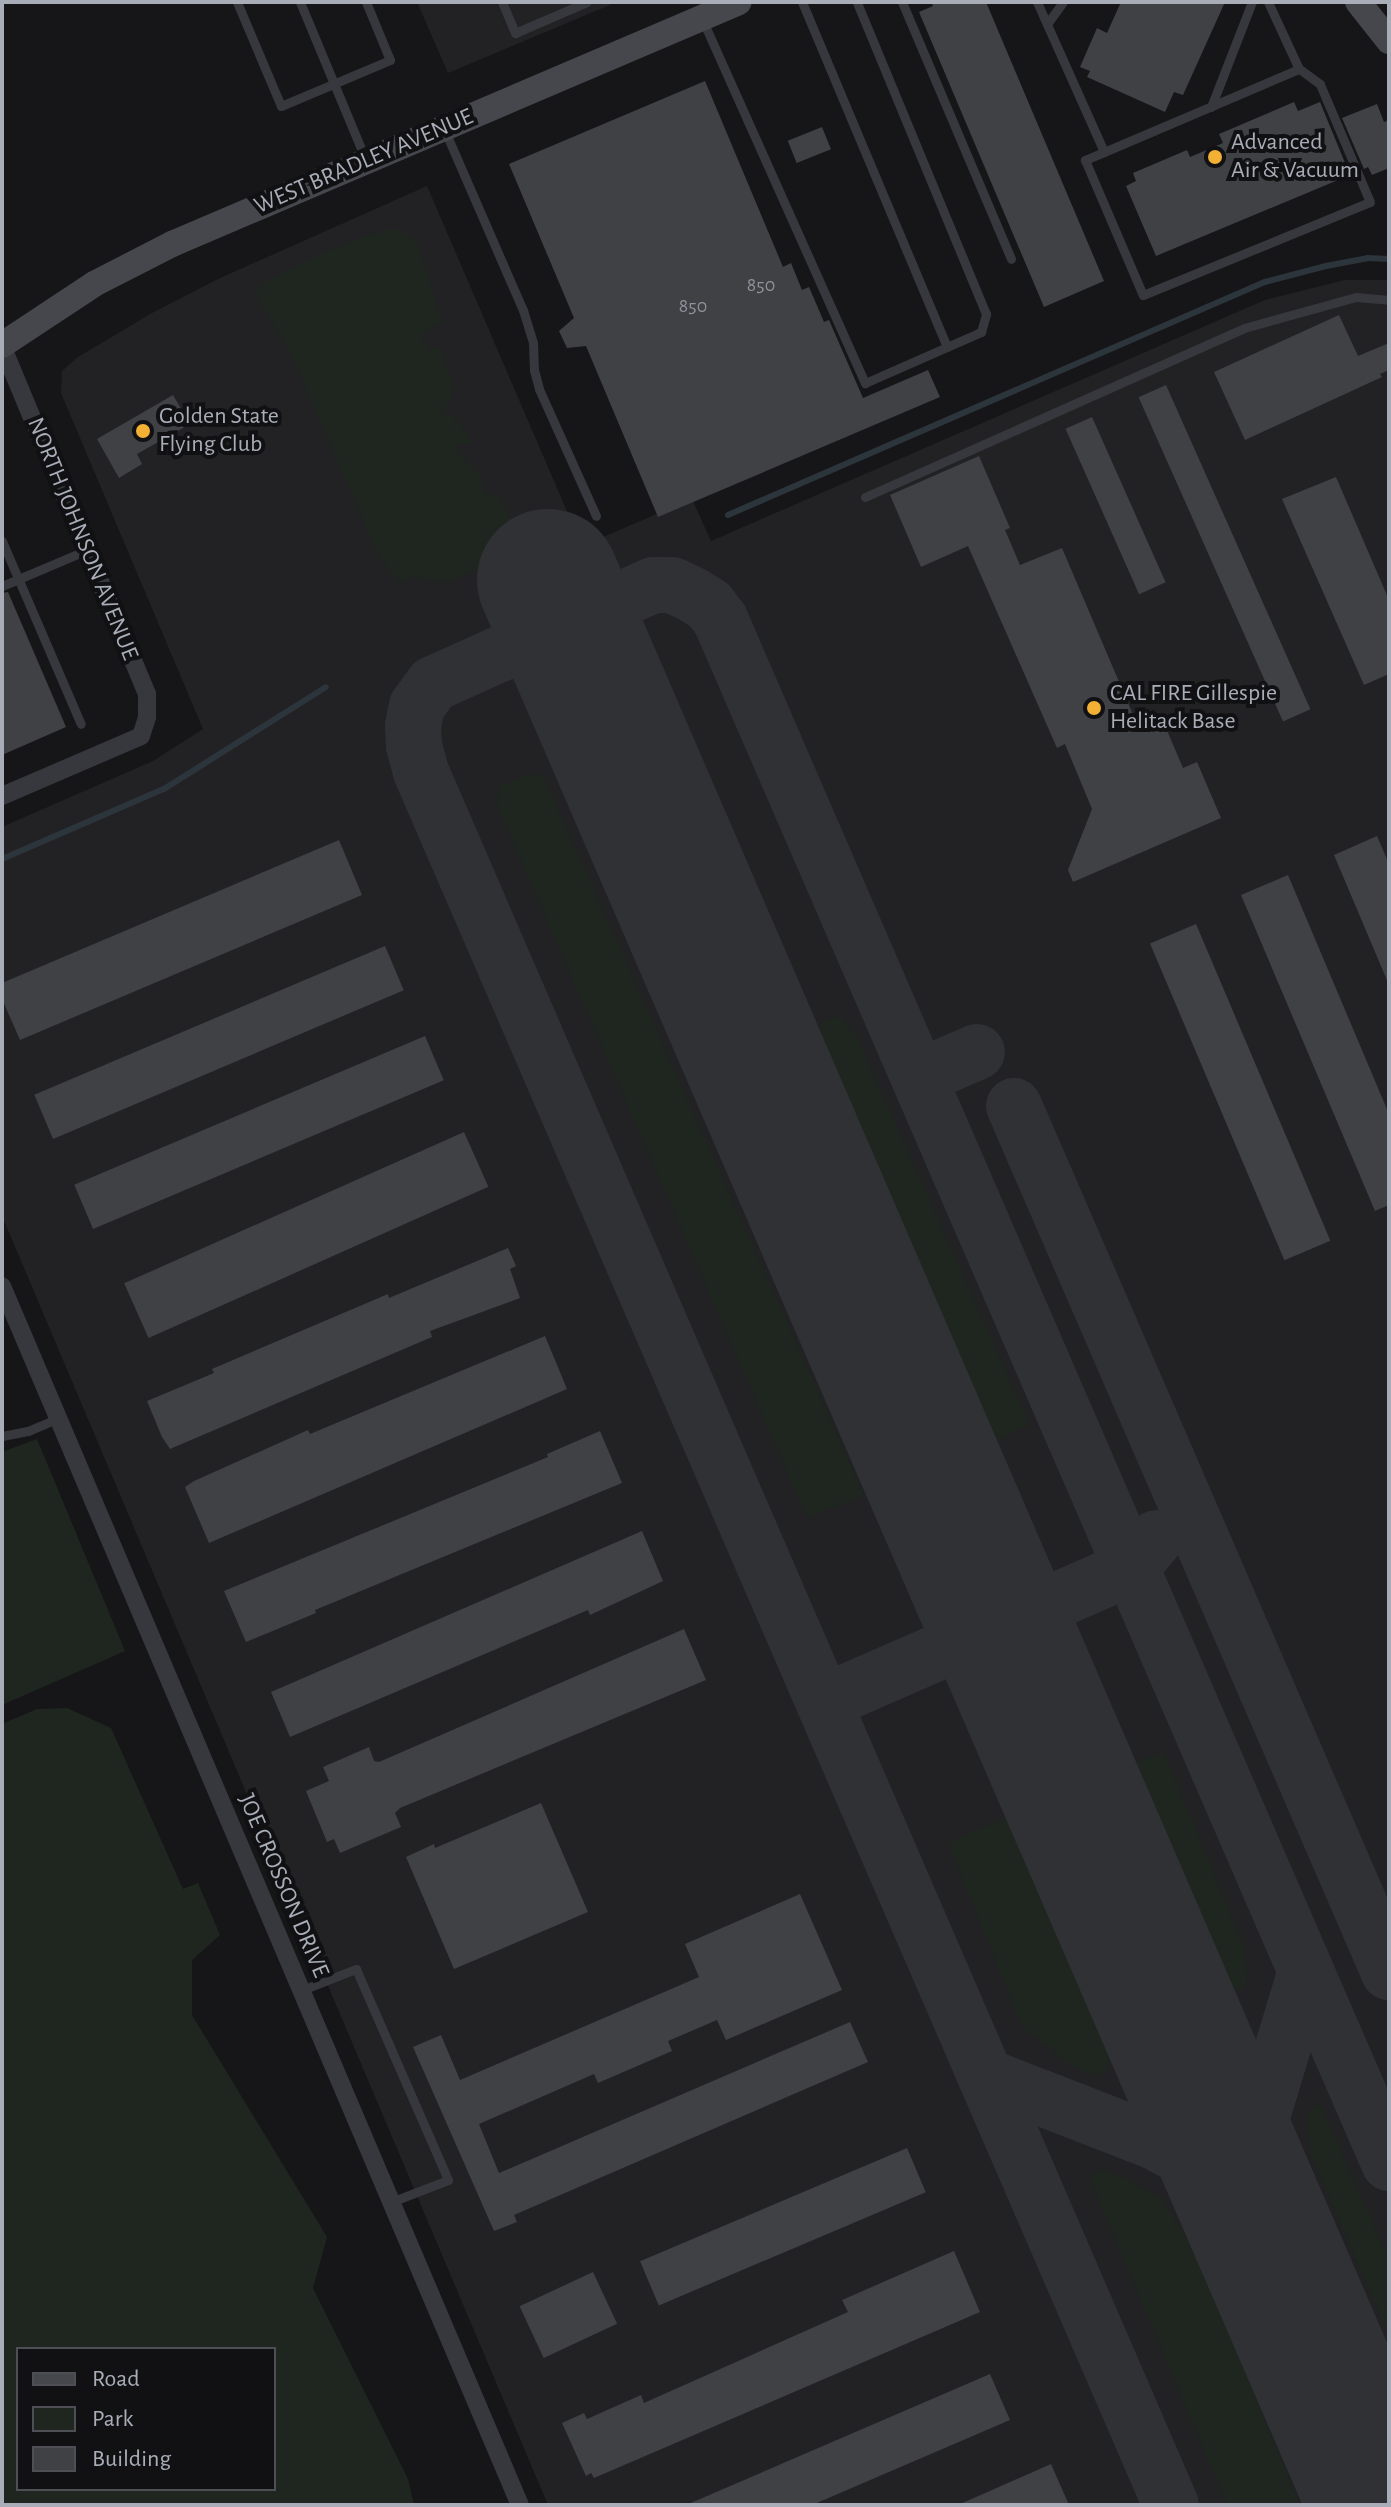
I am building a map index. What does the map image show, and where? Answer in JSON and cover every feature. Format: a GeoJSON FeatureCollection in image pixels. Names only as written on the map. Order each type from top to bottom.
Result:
{"type":"FeatureCollection","features":[{"type":"Feature","properties":{"kind":"main road","name":"WEST BRADLEY AVENUE"},"geometry":{"type":"LineString","coordinates":[[2,345],[94,284],[172,244],[739,2]]}},
{"type":"Feature","properties":{"kind":"main road"},"geometry":{"type":"LineString","coordinates":[[1358,2],[1389,41]]}},
{"type":"Feature","properties":{"kind":"street","name":"NORTH JOHNSON AVENUE"},"geometry":{"type":"LineString","coordinates":[[2,345],[147,694],[147,717],[141,736],[2,796]]}},
{"type":"Feature","properties":{"kind":"street","name":"JOE CROSSON DRIVE"},"geometry":{"type":"LineString","coordinates":[[2,1286],[520,2505]]}},
{"type":"Feature","properties":{"kind":"lane"},"geometry":{"type":"LineString","coordinates":[[237,2],[281,106],[390,60],[366,2]]}},
{"type":"Feature","properties":{"kind":"lane"},"geometry":{"type":"LineString","coordinates":[[300,2],[367,161]]}},
{"type":"Feature","properties":{"kind":"lane"},"geometry":{"type":"LineString","coordinates":[[502,2],[515,33],[587,2]]}},
{"type":"Feature","properties":{"kind":"lane"},"geometry":{"type":"LineString","coordinates":[[802,2],[947,347]]}},
{"type":"Feature","properties":{"kind":"lane"},"geometry":{"type":"LineString","coordinates":[[701,18],[865,383],[981,332],[986,314],[857,2]]}},
{"type":"Feature","properties":{"kind":"lane"},"geometry":{"type":"LineString","coordinates":[[902,2],[1011,259]]}},
{"type":"Feature","properties":{"kind":"lane"},"geometry":{"type":"LineString","coordinates":[[1037,2],[1104,152]]}},
{"type":"Feature","properties":{"kind":"lane"},"geometry":{"type":"LineString","coordinates":[[1047,24],[1063,2]]}},
{"type":"Feature","properties":{"kind":"lane"},"geometry":{"type":"LineString","coordinates":[[1211,107],[1252,2]]}},
{"type":"Feature","properties":{"kind":"lane"},"geometry":{"type":"LineString","coordinates":[[1268,2],[1299,69],[1320,84],[1370,202],[1143,295],[1085,160],[1299,69]]}},
{"type":"Feature","properties":{"kind":"lane"},"geometry":{"type":"LineString","coordinates":[[444,128],[523,310],[533,343],[534,370],[539,389],[596,516]]}},
{"type":"Feature","properties":{"kind":"lane"},"geometry":{"type":"LineString","coordinates":[[865,497],[1244,328],[1356,297],[1389,300]]}},
{"type":"Feature","properties":{"kind":"lane"},"geometry":{"type":"LineString","coordinates":[[2,541],[81,724]]}},
{"type":"Feature","properties":{"kind":"lane"},"geometry":{"type":"LineString","coordinates":[[2,586],[87,550]]}},
{"type":"Feature","properties":{"kind":"lane"},"geometry":{"type":"LineString","coordinates":[[2,1436],[28,1431],[58,1418]]}},
{"type":"Feature","properties":{"kind":"lane"},"geometry":{"type":"LineString","coordinates":[[302,1990],[356,1969],[448,2180],[391,2202]]}},
{"type":"Feature","properties":{"kind":"shaded area"},"geometry":{"type":"Polygon","coordinates":[[[417,2],[617,2],[448,73],[417,2]]]}},
{"type":"Feature","properties":{"kind":"shaded area"},"geometry":{"type":"Polygon","coordinates":[[[427,186],[582,546],[692,499],[711,541],[1265,300],[1345,280],[1389,280],[1389,2505],[548,2505],[2,1216],[2,827],[153,761],[203,729],[61,393],[62,371],[78,357],[152,313],[218,279],[427,186]]]}},
{"type":"Feature","properties":{"kind":"green space"},"geometry":{"type":"Polygon","coordinates":[[[383,230],[400,230],[417,241],[442,322],[420,336],[431,351],[439,347],[454,385],[450,402],[441,409],[442,413],[451,415],[465,430],[471,444],[460,445],[456,450],[480,475],[485,494],[497,496],[507,511],[519,551],[455,579],[434,582],[414,577],[400,582],[379,557],[291,354],[255,293],[264,282],[325,252],[383,230]]]}},
{"type":"Feature","properties":{"kind":"green space"},"geometry":{"type":"Polygon","coordinates":[[[532,773],[544,778],[864,1495],[807,1518],[499,810],[496,801],[501,785],[532,773]]]}},
{"type":"Feature","properties":{"kind":"green space"},"geometry":{"type":"Polygon","coordinates":[[[840,1016],[856,1034],[1030,1425],[990,1443],[821,1047],[818,1028],[824,1020],[840,1016]]]}},
{"type":"Feature","properties":{"kind":"green space"},"geometry":{"type":"Polygon","coordinates":[[[37,1439],[125,1651],[2,1705],[2,1452],[37,1439]]]}},
{"type":"Feature","properties":{"kind":"green space"},"geometry":{"type":"Polygon","coordinates":[[[67,1708],[111,1728],[183,1889],[198,1883],[220,1935],[192,1960],[192,2015],[327,2237],[313,2288],[408,2479],[414,2505],[2,2505],[2,1724],[37,1709],[67,1708]]]}},
{"type":"Feature","properties":{"kind":"green space"},"geometry":{"type":"Polygon","coordinates":[[[1159,1753],[1166,1757],[1243,1944],[1247,1967],[1246,1985],[1241,1990],[1230,1987],[1135,1768],[1138,1762],[1159,1753]]]}},
{"type":"Feature","properties":{"kind":"green space"},"geometry":{"type":"Polygon","coordinates":[[[1007,1817],[1018,1833],[1110,2056],[1107,2071],[1095,2076],[1073,2067],[1022,2026],[952,1853],[950,1844],[954,1839],[1007,1817]]]}},
{"type":"Feature","properties":{"kind":"green space"},"geometry":{"type":"Polygon","coordinates":[[[1321,2105],[1389,2260],[1389,2336],[1310,2153],[1309,2109],[1321,2105]]]}},
{"type":"Feature","properties":{"kind":"green space"},"geometry":{"type":"Polygon","coordinates":[[[1098,2170],[1126,2178],[1162,2199],[1184,2234],[1198,2258],[1300,2505],[1227,2505],[1092,2184],[1091,2176],[1098,2170]]]}},
{"type":"Feature","properties":{"kind":"building"},"geometry":{"type":"Polygon","coordinates":[[[931,2],[986,2],[1104,281],[1044,307],[919,12],[933,6],[931,2]]]}},
{"type":"Feature","properties":{"kind":"building"},"geometry":{"type":"Polygon","coordinates":[[[1121,2],[1225,2],[1183,95],[1174,92],[1165,112],[1087,77],[1090,71],[1080,67],[1097,28],[1107,33],[1121,2]]]}},
{"type":"Feature","properties":{"kind":"building"},"geometry":{"type":"Polygon","coordinates":[[[705,81],[783,267],[791,263],[802,290],[809,287],[824,322],[829,320],[863,398],[928,370],[940,397],[658,517],[586,346],[567,348],[559,331],[574,318],[509,164],[705,81]]]}},
{"type":"Feature","properties":{"kind":"building"},"geometry":{"type":"Polygon","coordinates":[[[1294,102],[1298,111],[1320,102],[1350,175],[1156,256],[1126,186],[1136,181],[1133,173],[1187,150],[1190,157],[1223,143],[1219,134],[1294,102]]]}},
{"type":"Feature","properties":{"kind":"building"},"geometry":{"type":"Polygon","coordinates":[[[1377,104],[1384,122],[1389,120],[1389,168],[1372,175],[1368,167],[1364,169],[1342,118],[1377,104]]]}},
{"type":"Feature","properties":{"kind":"building"},"geometry":{"type":"Polygon","coordinates":[[[822,127],[831,149],[797,163],[788,141],[822,127]]]}},
{"type":"Feature","properties":{"kind":"building"},"geometry":{"type":"Polygon","coordinates":[[[1339,315],[1358,356],[1389,343],[1389,370],[1380,374],[1382,377],[1245,440],[1214,372],[1339,315]]]}},
{"type":"Feature","properties":{"kind":"building"},"geometry":{"type":"Polygon","coordinates":[[[1166,385],[1310,709],[1283,722],[1139,397],[1166,385]]]}},
{"type":"Feature","properties":{"kind":"building","name":"Golden State Flying Club"},"geometry":{"type":"Polygon","coordinates":[[[173,395],[190,424],[137,454],[142,464],[119,478],[97,439],[173,395]]]}},
{"type":"Feature","properties":{"kind":"building"},"geometry":{"type":"Polygon","coordinates":[[[1092,417],[1166,582],[1139,594],[1066,429],[1092,417]]]}},
{"type":"Feature","properties":{"kind":"building"},"geometry":{"type":"Polygon","coordinates":[[[979,456],[1010,528],[1005,530],[1020,565],[1062,548],[1137,724],[1160,714],[1183,768],[1197,762],[1221,818],[1073,882],[1068,870],[1092,809],[1065,744],[1057,748],[968,546],[921,567],[890,495],[979,456]]]}},
{"type":"Feature","properties":{"kind":"building"},"geometry":{"type":"Polygon","coordinates":[[[1336,477],[1389,600],[1389,674],[1364,685],[1282,499],[1336,477]]]}},
{"type":"Feature","properties":{"kind":"building"},"geometry":{"type":"Polygon","coordinates":[[[8,592],[66,727],[2,755],[2,593],[8,592]]]}},
{"type":"Feature","properties":{"kind":"building"},"geometry":{"type":"Polygon","coordinates":[[[1377,836],[1389,864],[1389,985],[1334,855],[1377,836]]]}},
{"type":"Feature","properties":{"kind":"building"},"geometry":{"type":"Polygon","coordinates":[[[339,840],[362,895],[20,1040],[2,999],[2,983],[339,840]]]}},
{"type":"Feature","properties":{"kind":"building"},"geometry":{"type":"Polygon","coordinates":[[[1288,875],[1389,1114],[1389,1205],[1375,1211],[1241,895],[1288,875]]]}},
{"type":"Feature","properties":{"kind":"building"},"geometry":{"type":"Polygon","coordinates":[[[1196,924],[1330,1241],[1284,1260],[1150,944],[1196,924]]]}},
{"type":"Feature","properties":{"kind":"building"},"geometry":{"type":"Polygon","coordinates":[[[385,946],[404,990],[53,1139],[34,1095],[385,946]]]}},
{"type":"Feature","properties":{"kind":"building"},"geometry":{"type":"Polygon","coordinates":[[[425,1036],[444,1080],[93,1229],[74,1185],[425,1036]]]}},
{"type":"Feature","properties":{"kind":"building"},"geometry":{"type":"Polygon","coordinates":[[[464,1132],[488,1187],[149,1338],[124,1283],[464,1132]]]}},
{"type":"Feature","properties":{"kind":"building"},"geometry":{"type":"Polygon","coordinates":[[[508,1248],[516,1266],[510,1269],[520,1298],[430,1331],[432,1337],[170,1449],[162,1437],[147,1401],[214,1373],[212,1369],[388,1294],[389,1298],[508,1248]]]}},
{"type":"Feature","properties":{"kind":"building"},"geometry":{"type":"Polygon","coordinates":[[[545,1336],[567,1389],[209,1543],[185,1487],[194,1481],[308,1430],[310,1434],[545,1336]]]}},
{"type":"Feature","properties":{"kind":"building"},"geometry":{"type":"Polygon","coordinates":[[[600,1431],[622,1483],[315,1610],[316,1613],[246,1642],[224,1591],[548,1457],[547,1454],[600,1431]]]}},
{"type":"Feature","properties":{"kind":"building"},"geometry":{"type":"Polygon","coordinates":[[[642,1531],[663,1581],[590,1615],[588,1610],[290,1737],[271,1692],[642,1531]]]}},
{"type":"Feature","properties":{"kind":"building"},"geometry":{"type":"Polygon","coordinates":[[[684,1629],[706,1680],[400,1808],[395,1813],[401,1827],[340,1853],[334,1839],[327,1842],[306,1791],[329,1781],[323,1767],[369,1747],[374,1761],[379,1762],[684,1629]]]}},
{"type":"Feature","properties":{"kind":"building"},"geometry":{"type":"Polygon","coordinates":[[[541,1803],[588,1912],[454,1969],[406,1857],[434,1844],[435,1848],[541,1803]]]}},
{"type":"Feature","properties":{"kind":"building"},"geometry":{"type":"Polygon","coordinates":[[[800,1894],[842,1990],[726,2040],[717,2020],[668,2041],[672,2051],[598,2083],[594,2074],[479,2124],[499,2173],[850,2022],[868,2062],[514,2215],[517,2222],[494,2231],[413,2047],[441,2035],[460,2080],[699,1977],[685,1944],[800,1894]]]}},
{"type":"Feature","properties":{"kind":"building"},"geometry":{"type":"Polygon","coordinates":[[[907,2148],[926,2192],[659,2305],[640,2261],[907,2148]]]}},
{"type":"Feature","properties":{"kind":"building"},"geometry":{"type":"Polygon","coordinates":[[[954,2251],[980,2312],[594,2478],[591,2473],[586,2476],[562,2423],[584,2413],[587,2419],[641,2395],[644,2403],[848,2312],[842,2300],[954,2251]]]}},
{"type":"Feature","properties":{"kind":"building"},"geometry":{"type":"Polygon","coordinates":[[[593,2272],[617,2324],[544,2358],[520,2306],[593,2272]]]}},
{"type":"Feature","properties":{"kind":"building"},"geometry":{"type":"Polygon","coordinates":[[[990,2374],[1010,2420],[812,2505],[686,2505],[990,2374]]]}},
{"type":"Feature","properties":{"kind":"building"},"geometry":{"type":"Polygon","coordinates":[[[1051,2464],[1069,2505],[958,2505],[1051,2464]]]}},
{"type":"Feature","properties":{"kind":"waterway"},"geometry":{"type":"LineString","coordinates":[[728,515],[1265,282],[1368,258],[1389,259]]}},
{"type":"Feature","properties":{"kind":"waterway"},"geometry":{"type":"LineString","coordinates":[[2,859],[164,789],[326,687]]}},
{"type":"Feature","properties":{"kind":"taxiway"},"geometry":{"type":"LineString","coordinates":[[1171,2505],[421,772],[414,746],[413,726],[417,706],[433,684],[653,585],[672,585],[693,595],[709,605],[720,619],[1389,2163]]}},
{"type":"Feature","properties":{"kind":"taxiway"},"geometry":{"type":"LineString","coordinates":[[919,1077],[977,1052]]}},
{"type":"Feature","properties":{"kind":"taxiway"},"geometry":{"type":"LineString","coordinates":[[1014,1106],[1389,1972]]}},
{"type":"Feature","properties":{"kind":"taxiway"},"geometry":{"type":"LineString","coordinates":[[824,1702],[1131,1568],[1156,1538]]}},
{"type":"Feature","properties":{"kind":"taxiway"},"geometry":{"type":"LineString","coordinates":[[1259,2224],[1254,2195],[1254,2143],[1306,1971]]}},
{"type":"Feature","properties":{"kind":"taxiway"},"geometry":{"type":"LineString","coordinates":[[985,2076],[1153,2141],[1210,2172],[1259,2224]]}},
{"type":"Feature","properties":{"kind":"runway"},"geometry":{"type":"LineString","coordinates":[[548,580],[1380,2505]]}},
{"type":"Feature","properties":{"kind":"place","name":"Advanced Air & Vacuum"},"geometry":{"type":"Point","coordinates":[1215,157]}},
{"type":"Feature","properties":{"kind":"place","name":"Golden State Flying Club"},"geometry":{"type":"Point","coordinates":[143,431]}},
{"type":"Feature","properties":{"kind":"place","name":"CAL FIRE Gillespie Helitack Base"},"geometry":{"type":"Point","coordinates":[1094,708]}}]}
